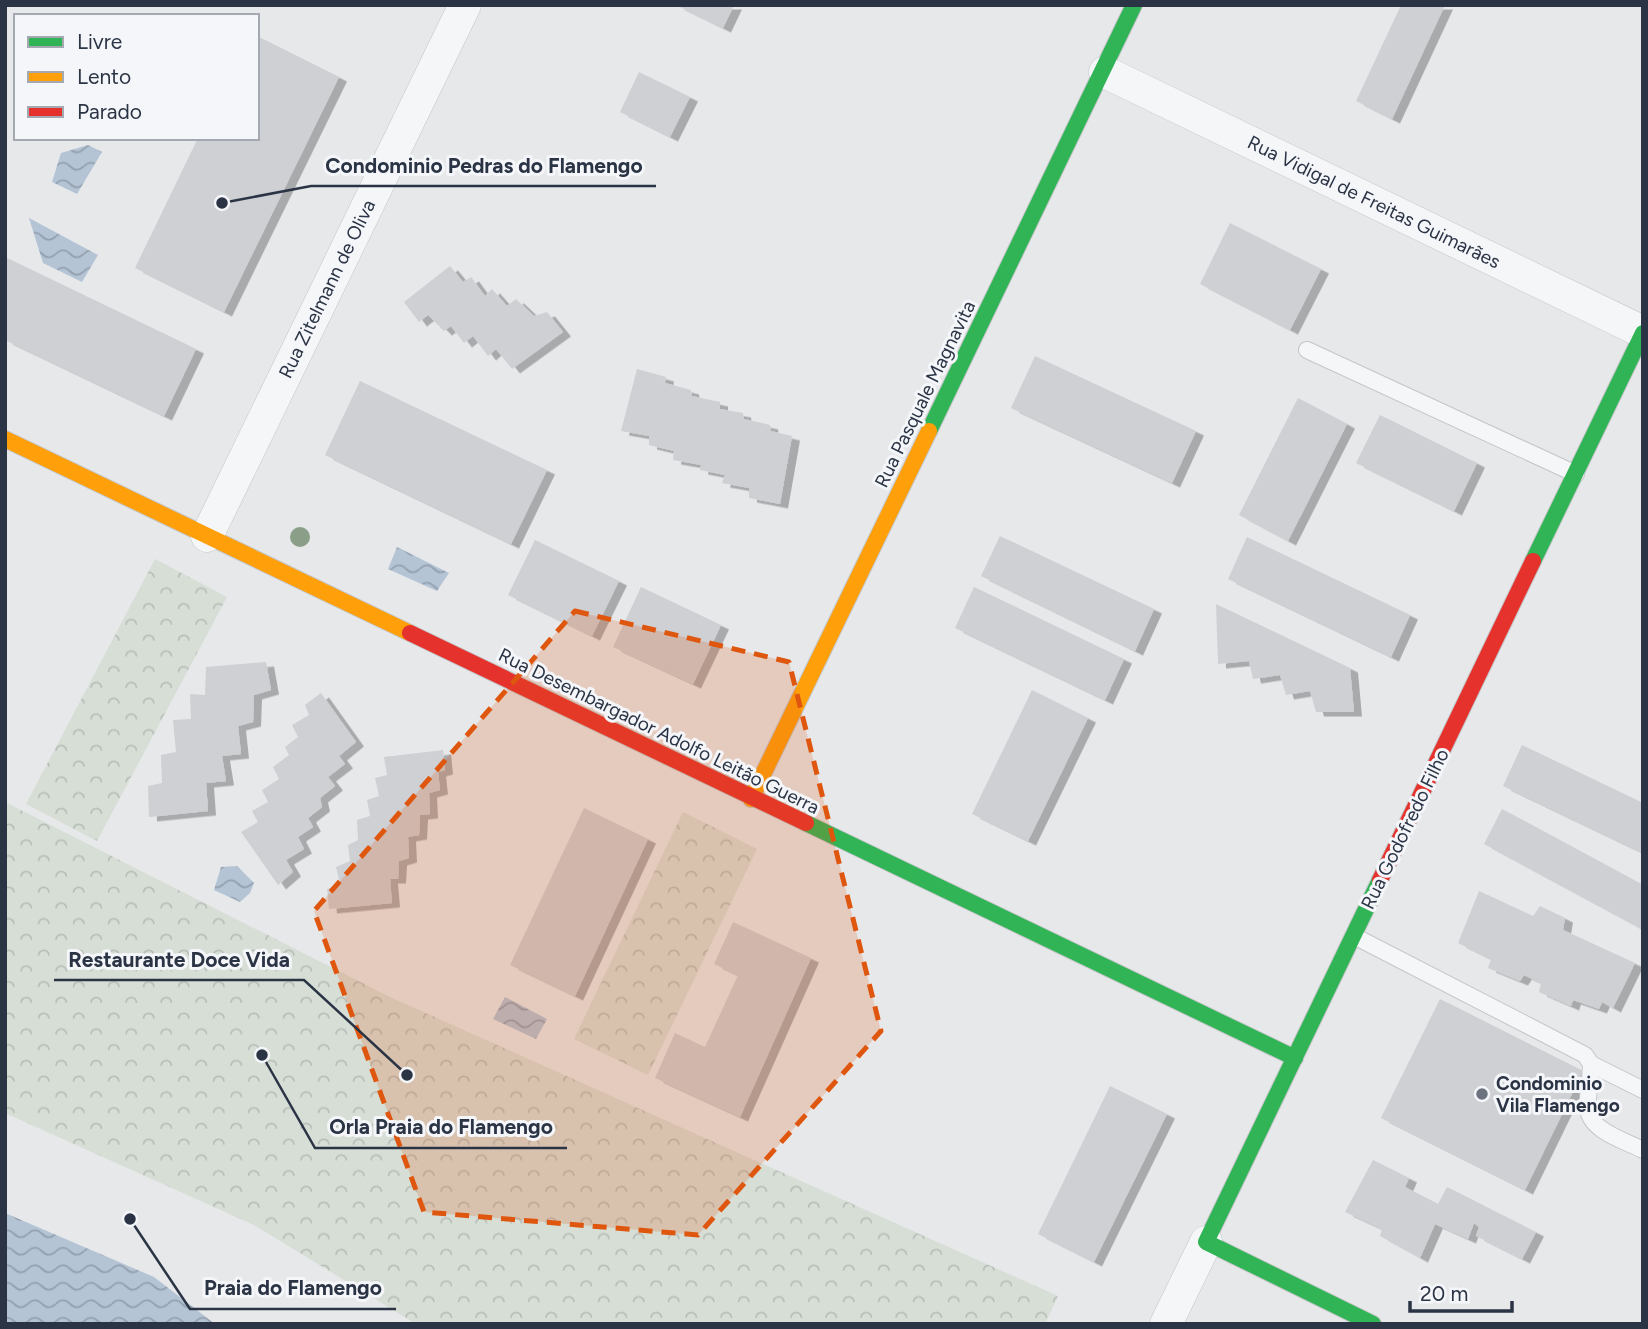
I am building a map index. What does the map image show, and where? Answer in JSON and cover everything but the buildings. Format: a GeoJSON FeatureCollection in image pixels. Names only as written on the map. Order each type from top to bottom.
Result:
{"type":"FeatureCollection","features":[{"type":"Feature","properties":{"kind":"street","name":"Rua Zitelmann de Oliva"},"geometry":{"type":"LineString","coordinates":[[207,536],[465,5]]}},
{"type":"Feature","properties":{"kind":"street","name":"Rua Pasquale Magnavita"},"geometry":{"type":"LineString","coordinates":[[751,799],[1105,72],[1134,5]]}},
{"type":"Feature","properties":{"kind":"street","name":"Rua Vidigal de Freitas Guimarães"},"geometry":{"type":"LineString","coordinates":[[1105,72],[1643,332]]}},
{"type":"Feature","properties":{"kind":"street","name":"Rua Godofredo Filho"},"geometry":{"type":"LineString","coordinates":[[1166,1324],[1643,332]]}},
{"type":"Feature","properties":{"kind":"street","name":"Rua Desembargador Adolfo Leitão Guerra"},"geometry":{"type":"LineString","coordinates":[[5,439],[1296,1058]]}},
{"type":"Feature","properties":{"kind":"street"},"geometry":{"type":"LineString","coordinates":[[1206,1242],[1373,1324]]}},
{"type":"Feature","properties":{"kind":"lane"},"geometry":{"type":"LineString","coordinates":[[1307,350],[1576,474]]}},
{"type":"Feature","properties":{"kind":"lane"},"geometry":{"type":"LineString","coordinates":[[1354,936],[1585,1055],[1591,1064],[1643,1090]]}},
{"type":"Feature","properties":{"kind":"lane"},"geometry":{"type":"LineString","coordinates":[[1591,1064],[1588,1110],[1591,1119],[1601,1129],[1643,1150]]}},
{"type":"Feature","properties":{"kind":"highlighted area"},"geometry":{"type":"Polygon","coordinates":[[[575,611],[789,662],[881,1031],[698,1235],[424,1212],[314,911],[575,611]]]}},
{"type":"Feature","properties":{"kind":"green space"},"geometry":{"type":"Polygon","coordinates":[[[155,559],[227,597],[97,841],[26,804],[155,559]]]}},
{"type":"Feature","properties":{"kind":"green space"},"geometry":{"type":"Polygon","coordinates":[[[5,802],[390,997],[1058,1296],[1045,1324],[416,1324],[254,1225],[5,1113],[5,802]]]}},
{"type":"Feature","properties":{"kind":"green space"},"geometry":{"type":"Polygon","coordinates":[[[683,812],[757,849],[648,1075],[574,1039],[683,812]]]}},
{"type":"Feature","properties":{"kind":"water"},"geometry":{"type":"Polygon","coordinates":[[[88,145],[102,152],[77,194],[52,182],[61,153],[88,145]]]}},
{"type":"Feature","properties":{"kind":"water"},"geometry":{"type":"Polygon","coordinates":[[[29,218],[98,255],[82,282],[43,263],[29,218]]]}},
{"type":"Feature","properties":{"kind":"water"},"geometry":{"type":"Polygon","coordinates":[[[397,547],[449,573],[437,591],[388,569],[397,547]]]}},
{"type":"Feature","properties":{"kind":"water"},"geometry":{"type":"Polygon","coordinates":[[[237,866],[254,883],[250,893],[240,902],[214,890],[221,867],[237,866]]]}},
{"type":"Feature","properties":{"kind":"water"},"geometry":{"type":"Polygon","coordinates":[[[505,997],[547,1019],[536,1039],[493,1019],[505,997]]]}},
{"type":"Feature","properties":{"kind":"water"},"geometry":{"type":"Polygon","coordinates":[[[5,1213],[154,1277],[215,1324],[5,1324],[5,1213]]]}},
{"type":"Feature","properties":{"kind":"traffic: fast"},"geometry":{"type":"LineString","coordinates":[[929,431],[1134,5]]}},
{"type":"Feature","properties":{"kind":"traffic: fast"},"geometry":{"type":"LineString","coordinates":[[1533,561],[1643,333]]}},
{"type":"Feature","properties":{"kind":"traffic: fast"},"geometry":{"type":"LineString","coordinates":[[806,823],[1295,1058]]}},
{"type":"Feature","properties":{"kind":"traffic: fast"},"geometry":{"type":"LineString","coordinates":[[1373,1324],[1206,1242],[1380,880]]}},
{"type":"Feature","properties":{"kind":"traffic: slow"},"geometry":{"type":"LineString","coordinates":[[751,799],[929,431]]}},
{"type":"Feature","properties":{"kind":"traffic: slow"},"geometry":{"type":"LineString","coordinates":[[5,439],[410,633]]}},
{"type":"Feature","properties":{"kind":"traffic: jam"},"geometry":{"type":"LineString","coordinates":[[1380,880],[1533,561]]}},
{"type":"Feature","properties":{"kind":"traffic: jam"},"geometry":{"type":"LineString","coordinates":[[410,633],[806,823]]}},
{"type":"Feature","properties":{"kind":"place","name":"Condominio Pedras do Flamengo"},"geometry":{"type":"Point","coordinates":[222,203]}},
{"type":"Feature","properties":{"kind":"place","name":"Orla Praia do Flamengo"},"geometry":{"type":"Point","coordinates":[262,1055]}},
{"type":"Feature","properties":{"kind":"place","name":"Restaurante Doce Vida"},"geometry":{"type":"Point","coordinates":[407,1075]}},
{"type":"Feature","properties":{"kind":"place","name":"Condominio Vila Flamengo"},"geometry":{"type":"Point","coordinates":[1482,1094]}},
{"type":"Feature","properties":{"kind":"place","name":"Praia do Flamengo"},"geometry":{"type":"Point","coordinates":[130,1219]}}]}
